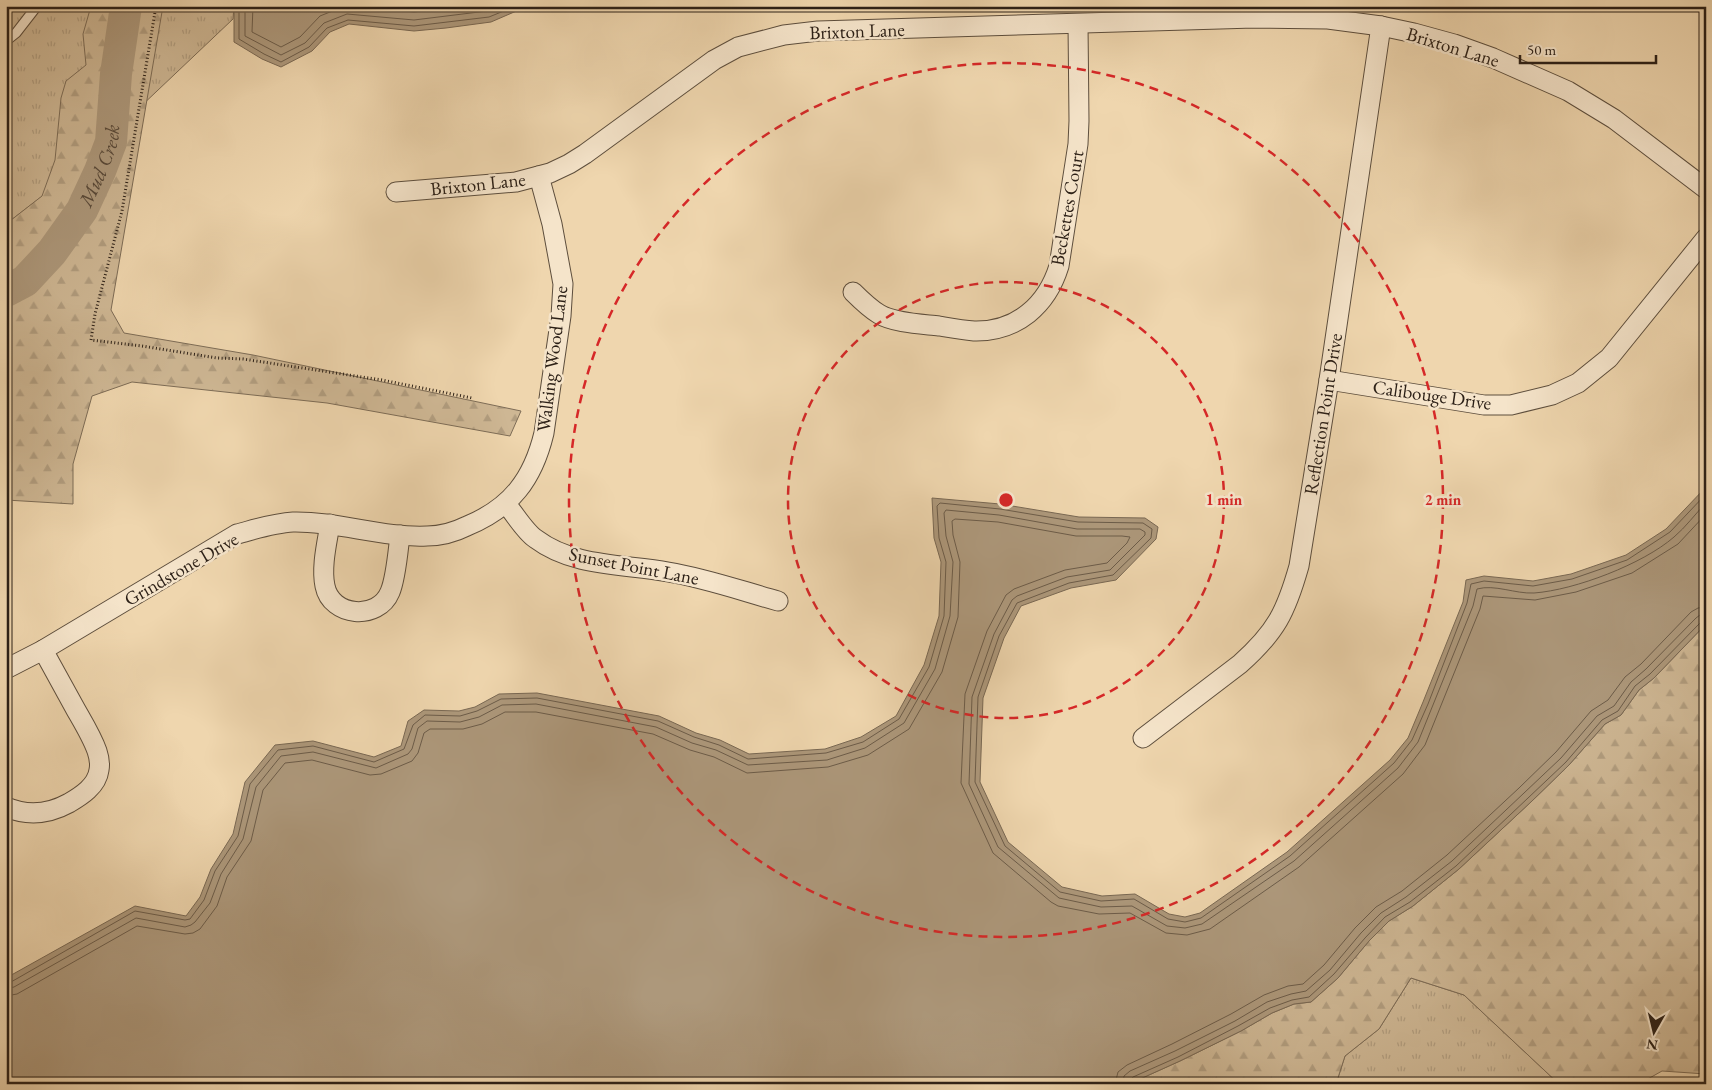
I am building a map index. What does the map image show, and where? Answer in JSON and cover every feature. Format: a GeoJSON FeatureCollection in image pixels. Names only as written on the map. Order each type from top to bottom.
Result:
{"type":"FeatureCollection","features":[{"type":"Feature","properties":{"kind":"street","name":"Brixton Lane"},"geometry":{"type":"LineString","coordinates":[[396,192],[516,182],[539,176],[569,164],[714,60],[738,47],[784,35],[818,31],[1254,18],[1319,19],[1381,26],[1414,33],[1511,65],[1568,91],[1614,119],[1706,189]]}},
{"type":"Feature","properties":{"kind":"street","name":"Beckettes Court"},"geometry":{"type":"LineString","coordinates":[[852,292],[881,315],[905,322],[974,331],[997,328],[1019,320],[1042,301],[1055,279],[1059,266],[1078,144],[1080,121],[1078,24]]}},
{"type":"Feature","properties":{"kind":"street","name":"Reflection Point Drive"},"geometry":{"type":"LineString","coordinates":[[1143,738],[1240,664],[1268,636],[1282,615],[1290,596],[1298,566],[1329,380],[1381,26]]}},
{"type":"Feature","properties":{"kind":"street","name":"Walking Wood Lane"},"geometry":{"type":"LineString","coordinates":[[506,504],[519,489],[540,451],[561,316],[563,284],[552,224],[539,176]]}},
{"type":"Feature","properties":{"kind":"street","name":"Calibouge Drive"},"geometry":{"type":"LineString","coordinates":[[1329,380],[1484,405],[1511,405],[1552,395],[1578,383],[1609,358],[1706,238]]}},
{"type":"Feature","properties":{"kind":"street","name":"Grindstone Drive"},"geometry":{"type":"LineString","coordinates":[[6,669],[43,650],[238,534],[293,522],[330,524],[400,535],[428,536],[457,530],[481,521],[506,504]]}},
{"type":"Feature","properties":{"kind":"street","name":"Sunset Point Lane"},"geometry":{"type":"LineString","coordinates":[[506,504],[534,538],[554,550],[580,560],[699,578],[778,601]]}},
{"type":"Feature","properties":{"kind":"street"},"geometry":{"type":"LineString","coordinates":[[330,524],[324,572],[325,587],[333,602],[349,611],[362,612],[374,610],[387,598],[393,581],[400,535]]}},
{"type":"Feature","properties":{"kind":"street"},"geometry":{"type":"LineString","coordinates":[[6,807],[18,812],[34,813],[49,811],[67,804],[82,795],[92,785],[99,769],[98,754],[91,738],[43,650]]}},
{"type":"Feature","properties":{"kind":"lane"},"geometry":{"type":"LineString","coordinates":[[6,41],[16,33],[37,6]]}},
{"type":"Feature","properties":{"kind":"path"},"geometry":{"type":"LineString","coordinates":[[156,6],[125,193],[95,314],[91,340],[382,380],[472,398]]}},
{"type":"Feature","properties":{"kind":"green space"},"geometry":{"type":"Polygon","coordinates":[[[6,6],[234,6],[233,19],[62,181],[6,224],[6,6]]]}},
{"type":"Feature","properties":{"kind":"green space"},"geometry":{"type":"Polygon","coordinates":[[[91,6],[163,6],[111,310],[124,333],[253,355],[521,411],[510,436],[327,403],[132,382],[92,396],[73,464],[73,504],[6,500],[6,224],[42,196],[55,160],[61,98],[66,81],[86,65],[83,34],[91,6]]]}},
{"type":"Feature","properties":{"kind":"green space"},"geometry":{"type":"Polygon","coordinates":[[[1706,624],[1706,1074],[1662,1071],[1639,1084],[1559,1084],[1464,995],[1411,978],[1379,1029],[1345,1056],[1336,1084],[1129,1084],[1241,1031],[1272,1013],[1294,1004],[1311,1002],[1338,978],[1369,941],[1389,921],[1413,906],[1459,869],[1532,801],[1569,765],[1605,724],[1621,715],[1639,690],[1654,678],[1706,624]]]}},
{"type":"Feature","properties":{"kind":"green space"},"geometry":{"type":"Polygon","coordinates":[[[1411,978],[1464,995],[1559,1084],[1336,1084],[1345,1056],[1379,1029],[1411,978]]]}},
{"type":"Feature","properties":{"kind":"water"},"geometry":{"type":"Polygon","coordinates":[[[234,6],[528,6],[491,22],[446,28],[414,31],[349,24],[330,32],[312,51],[281,67],[262,59],[234,42],[234,6]]]}},
{"type":"Feature","properties":{"kind":"water"},"geometry":{"type":"Polygon","coordinates":[[[1706,487],[1706,624],[1654,678],[1639,690],[1621,715],[1605,724],[1569,765],[1459,869],[1413,906],[1389,921],[1369,941],[1338,978],[1311,1002],[1294,1004],[1272,1013],[1241,1031],[1129,1084],[6,1084],[6,978],[135,906],[186,916],[200,897],[211,869],[233,834],[245,782],[275,745],[313,741],[374,757],[401,746],[408,721],[424,710],[459,711],[475,707],[499,694],[537,693],[659,716],[696,733],[720,740],[749,754],[825,749],[861,737],[896,716],[924,665],[939,616],[941,562],[934,538],[932,498],[1000,504],[1079,517],[1145,518],[1158,527],[1156,539],[1116,580],[1071,588],[1021,606],[1004,638],[983,698],[980,782],[1008,842],[1062,887],[1102,896],[1135,894],[1169,914],[1185,917],[1200,913],[1287,852],[1390,760],[1408,738],[1463,602],[1466,580],[1484,576],[1533,581],[1571,574],[1626,555],[1666,529],[1706,487]]]}},
{"type":"Feature","properties":{"kind":"waterway","name":"Mud Creek"},"geometry":{"type":"LineString","coordinates":[[6,291],[25,281],[52,252],[82,210],[100,171],[111,142],[116,74],[126,6]]}}]}
